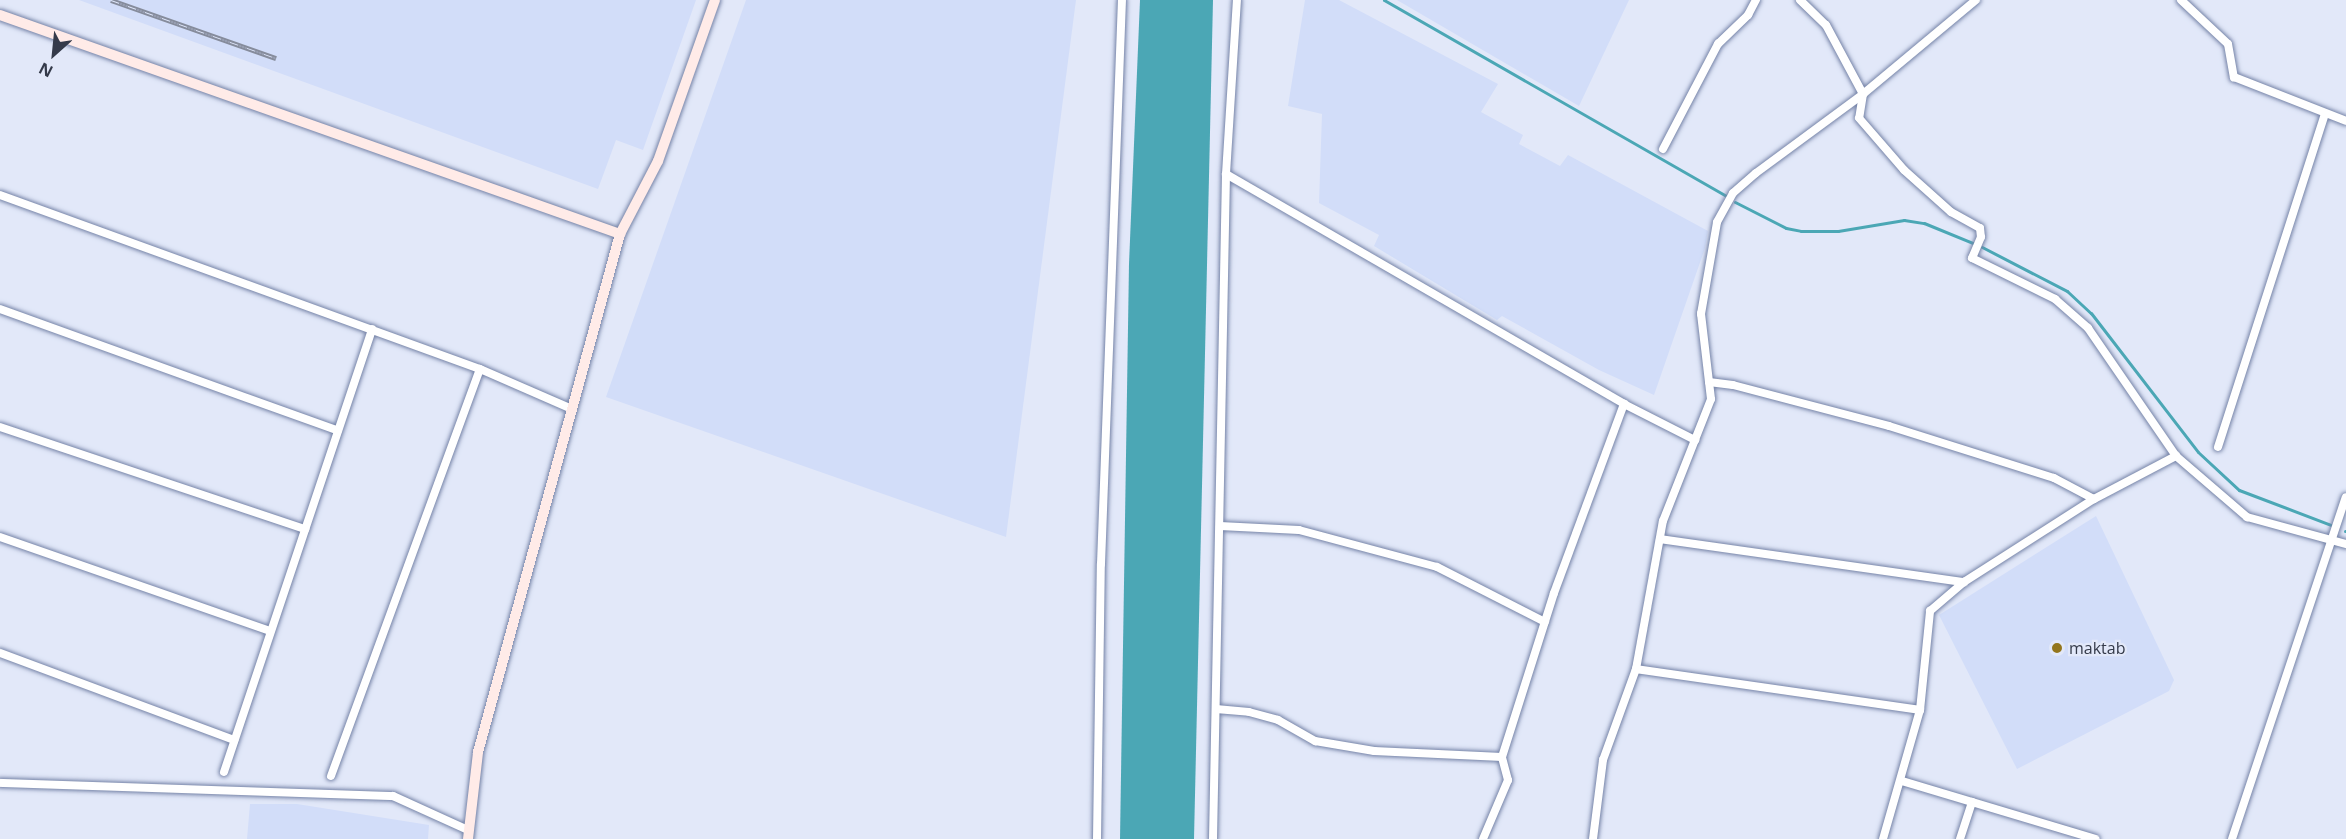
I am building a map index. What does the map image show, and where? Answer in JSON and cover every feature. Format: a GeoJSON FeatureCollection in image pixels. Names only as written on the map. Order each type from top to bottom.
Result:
{"type":"FeatureCollection","features":[{"type":"Feature","properties":{"kind":"main road"},"geometry":{"type":"LineString","coordinates":[[468,834],[478,753],[620,234],[658,161],[715,0]]}},
{"type":"Feature","properties":{"kind":"main road"},"geometry":{"type":"LineString","coordinates":[[0,15],[620,234]]}},
{"type":"Feature","properties":{"kind":"street"},"geometry":{"type":"LineString","coordinates":[[1097,839],[1101,564],[1122,0]]}},
{"type":"Feature","properties":{"kind":"street"},"geometry":{"type":"LineString","coordinates":[[1213,839],[1226,174],[1237,0]]}},
{"type":"Feature","properties":{"kind":"street"},"geometry":{"type":"LineString","coordinates":[[1663,149],[1718,44],[1748,15],[1756,0]]}},
{"type":"Feature","properties":{"kind":"street"},"geometry":{"type":"LineString","coordinates":[[1800,0],[1826,25],[1863,94],[1859,118],[1904,170],[1951,212],[1980,228],[1981,237],[1972,258],[2055,299],[2088,328],[2176,456],[2247,517],[2346,544]]}},
{"type":"Feature","properties":{"kind":"street"},"geometry":{"type":"LineString","coordinates":[[1593,839],[1603,760],[1636,669],[1663,521],[1711,399],[1701,314],[1717,222],[1733,193],[1756,173],[1863,94],[1976,0]]}},
{"type":"Feature","properties":{"kind":"street"},"geometry":{"type":"LineString","coordinates":[[2181,0],[2228,44],[2234,77],[2346,121]]}},
{"type":"Feature","properties":{"kind":"street"},"geometry":{"type":"LineString","coordinates":[[2218,447],[2325,114]]}},
{"type":"Feature","properties":{"kind":"street"},"geometry":{"type":"LineString","coordinates":[[1226,174],[1624,404],[1695,440]]}},
{"type":"Feature","properties":{"kind":"street"},"geometry":{"type":"LineString","coordinates":[[0,195],[480,369],[572,409]]}},
{"type":"Feature","properties":{"kind":"street"},"geometry":{"type":"LineString","coordinates":[[0,309],[338,431]]}},
{"type":"Feature","properties":{"kind":"street"},"geometry":{"type":"LineString","coordinates":[[224,772],[372,330]]}},
{"type":"Feature","properties":{"kind":"street"},"geometry":{"type":"LineString","coordinates":[[332,776],[480,369]]}},
{"type":"Feature","properties":{"kind":"street"},"geometry":{"type":"LineString","coordinates":[[1709,382],[1732,385],[1889,426],[2054,477],[2094,499]]}},
{"type":"Feature","properties":{"kind":"street"},"geometry":{"type":"LineString","coordinates":[[1483,839],[1508,780],[1502,757],[1545,622],[1624,404]]}},
{"type":"Feature","properties":{"kind":"street"},"geometry":{"type":"LineString","coordinates":[[0,426],[305,529]]}},
{"type":"Feature","properties":{"kind":"street"},"geometry":{"type":"LineString","coordinates":[[1883,839],[1902,781],[1920,710],[1930,611],[1964,582],[2094,499],[2176,456]]}},
{"type":"Feature","properties":{"kind":"street"},"geometry":{"type":"LineString","coordinates":[[2232,839],[2346,497]]}},
{"type":"Feature","properties":{"kind":"street"},"geometry":{"type":"LineString","coordinates":[[1220,526],[1299,530],[1437,567],[1545,622]]}},
{"type":"Feature","properties":{"kind":"street"},"geometry":{"type":"LineString","coordinates":[[0,537],[270,631]]}},
{"type":"Feature","properties":{"kind":"street"},"geometry":{"type":"LineString","coordinates":[[1660,539],[1964,582]]}},
{"type":"Feature","properties":{"kind":"street"},"geometry":{"type":"LineString","coordinates":[[0,653],[234,740]]}},
{"type":"Feature","properties":{"kind":"street"},"geometry":{"type":"LineString","coordinates":[[1636,669],[1920,710]]}},
{"type":"Feature","properties":{"kind":"street"},"geometry":{"type":"LineString","coordinates":[[1216,709],[1249,712],[1278,720],[1315,741],[1374,752],[1502,757]]}},
{"type":"Feature","properties":{"kind":"street"},"geometry":{"type":"LineString","coordinates":[[1902,781],[2095,839]]}},
{"type":"Feature","properties":{"kind":"street"},"geometry":{"type":"LineString","coordinates":[[0,783],[393,796],[468,834]]}},
{"type":"Feature","properties":{"kind":"street"},"geometry":{"type":"LineString","coordinates":[[1960,839],[1972,802]]}},
{"type":"Feature","properties":{"kind":"shaded area"},"geometry":{"type":"Polygon","coordinates":[[[79,0],[696,0],[643,150],[616,140],[598,189],[79,0]]]}},
{"type":"Feature","properties":{"kind":"shaded area"},"geometry":{"type":"Polygon","coordinates":[[[746,0],[1076,0],[1006,537],[606,397],[746,0]]]}},
{"type":"Feature","properties":{"kind":"shaded area"},"geometry":{"type":"Polygon","coordinates":[[[1305,0],[1339,0],[1498,84],[1481,112],[1523,135],[1519,144],[1560,166],[1568,155],[1708,231],[1705,248],[1654,395],[1599,370],[1502,316],[1497,320],[1374,246],[1379,235],[1319,203],[1322,114],[1288,106],[1305,0]]]}},
{"type":"Feature","properties":{"kind":"shaded area"},"geometry":{"type":"Polygon","coordinates":[[[1397,0],[1629,0],[1579,106],[1397,0]]]}},
{"type":"Feature","properties":{"kind":"shaded area","name":"maktab"},"geometry":{"type":"Polygon","coordinates":[[[2096,516],[2174,680],[2169,691],[2017,769],[1939,615],[2096,516]]]}},
{"type":"Feature","properties":{"kind":"shaded area"},"geometry":{"type":"Polygon","coordinates":[[[250,804],[297,804],[429,825],[428,839],[247,839],[250,804]]]}},
{"type":"Feature","properties":{"kind":"water"},"geometry":{"type":"Polygon","coordinates":[[[1140,0],[1213,0],[1194,839],[1120,839],[1129,264],[1140,0]]]}},
{"type":"Feature","properties":{"kind":"waterway"},"geometry":{"type":"LineString","coordinates":[[1384,0],[1726,196]]}},
{"type":"Feature","properties":{"kind":"waterway"},"geometry":{"type":"LineString","coordinates":[[1735,202],[1786,228],[1801,231],[1838,231],[1904,220],[1924,223],[1973,243]]}},
{"type":"Feature","properties":{"kind":"waterway"},"geometry":{"type":"LineString","coordinates":[[1982,247],[2067,291],[2091,313],[2198,452],[2239,490],[2331,525]]}},
{"type":"Feature","properties":{"kind":"railway"},"geometry":{"type":"LineString","coordinates":[[111,0],[276,58]]}},
{"type":"Feature","properties":{"kind":"place","name":"maktab"},"geometry":{"type":"Point","coordinates":[2057,648]}}]}
